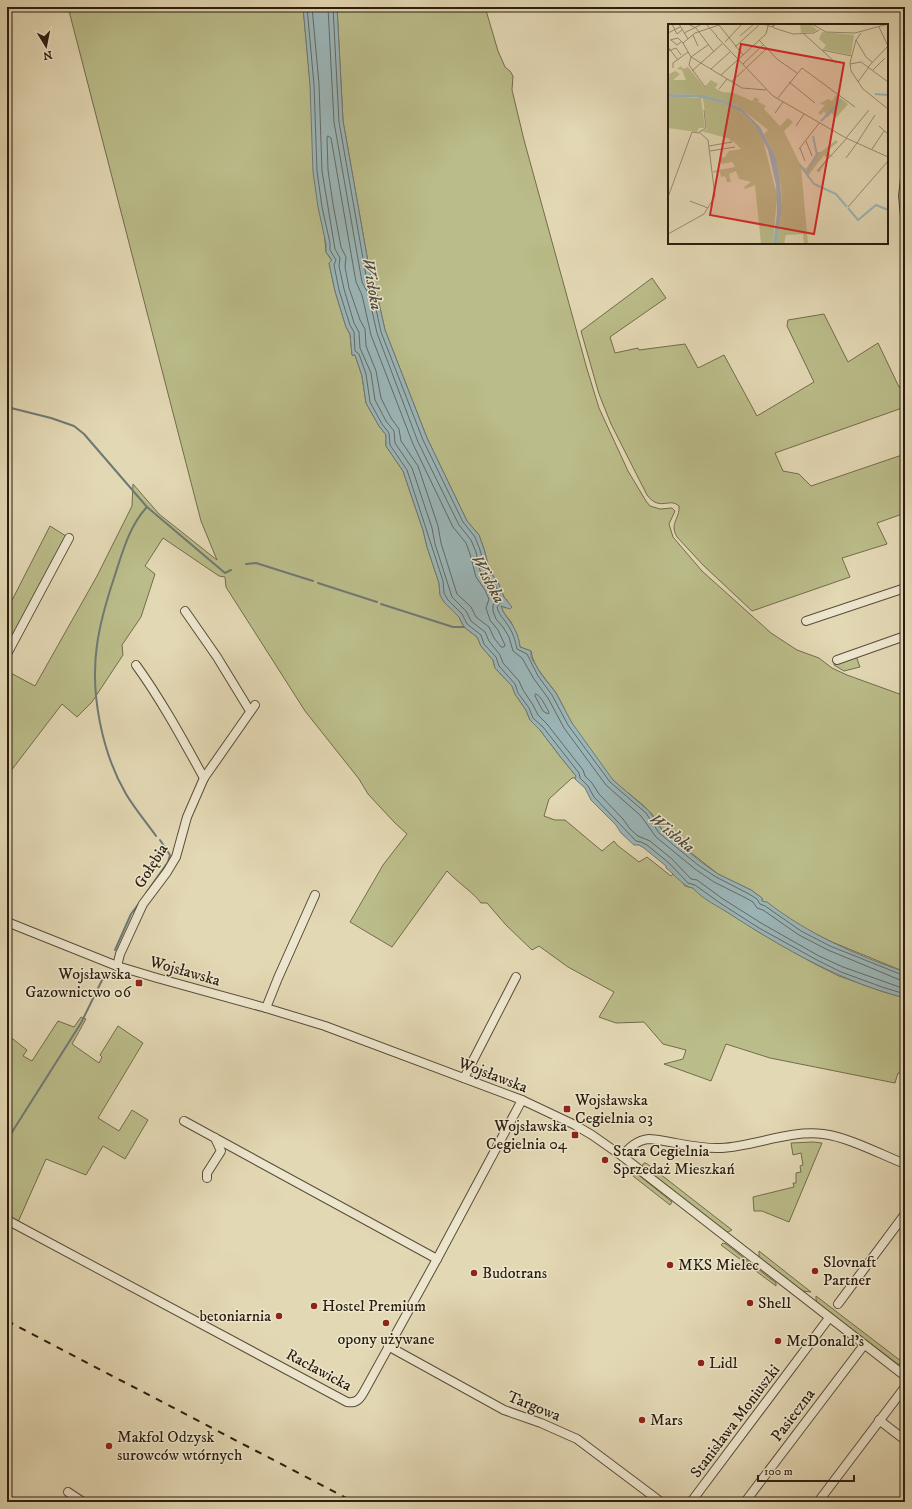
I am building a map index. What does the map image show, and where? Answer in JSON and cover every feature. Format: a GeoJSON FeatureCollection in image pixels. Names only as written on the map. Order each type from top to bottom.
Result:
{"type":"FeatureCollection","features":[{"type":"Feature","properties":{"kind":"street"},"geometry":{"type":"LineString","coordinates":[[905,180],[903,196],[905,216]]}},
{"type":"Feature","properties":{"kind":"street"},"geometry":{"type":"LineString","coordinates":[[7,654],[69,538]]}},
{"type":"Feature","properties":{"kind":"street"},"geometry":{"type":"LineString","coordinates":[[806,621],[905,588]]}},
{"type":"Feature","properties":{"kind":"street","name":"Gołębia"},"geometry":{"type":"LineString","coordinates":[[117,966],[120,954],[143,904],[167,872],[176,857],[187,817],[204,778],[252,708],[185,611]]}},
{"type":"Feature","properties":{"kind":"street"},"geometry":{"type":"LineString","coordinates":[[837,660],[905,636]]}},
{"type":"Feature","properties":{"kind":"street"},"geometry":{"type":"LineString","coordinates":[[136,665],[154,690],[204,778]]}},
{"type":"Feature","properties":{"kind":"street"},"geometry":{"type":"LineString","coordinates":[[266,1008],[315,895]]}},
{"type":"Feature","properties":{"kind":"street","name":"Wojsławska"},"geometry":{"type":"LineString","coordinates":[[7,922],[117,966],[325,1026],[522,1100],[576,1125],[622,1156],[905,1376]]}},
{"type":"Feature","properties":{"kind":"street"},"geometry":{"type":"LineString","coordinates":[[464,1078],[516,977]]}},
{"type":"Feature","properties":{"kind":"street","name":"Racławicka"},"geometry":{"type":"LineString","coordinates":[[7,1220],[347,1402],[354,1402],[360,1398],[437,1259],[522,1100]]}},
{"type":"Feature","properties":{"kind":"street"},"geometry":{"type":"LineString","coordinates":[[184,1121],[437,1259]]}},
{"type":"Feature","properties":{"kind":"street"},"geometry":{"type":"LineString","coordinates":[[622,1156],[629,1147],[637,1142],[650,1139],[694,1147],[721,1148],[789,1136],[816,1133],[834,1136],[905,1164]]}},
{"type":"Feature","properties":{"kind":"street"},"geometry":{"type":"LineString","coordinates":[[206,1178],[220,1151],[214,1138]]}},
{"type":"Feature","properties":{"kind":"street"},"geometry":{"type":"LineString","coordinates":[[838,1304],[905,1214]]}},
{"type":"Feature","properties":{"kind":"street","name":"Stanisława Moniuszki"},"geometry":{"type":"LineString","coordinates":[[692,1502],[829,1318]]}},
{"type":"Feature","properties":{"kind":"street","name":"Pasieczna"},"geometry":{"type":"LineString","coordinates":[[745,1502],[864,1345]]}},
{"type":"Feature","properties":{"kind":"street","name":"Targowa"},"geometry":{"type":"LineString","coordinates":[[388,1346],[504,1410],[541,1423],[577,1439],[661,1502]]}},
{"type":"Feature","properties":{"kind":"street"},"geometry":{"type":"LineString","coordinates":[[818,1502],[905,1386]]}},
{"type":"Feature","properties":{"kind":"street"},"geometry":{"type":"LineString","coordinates":[[879,1420],[905,1440]]}},
{"type":"Feature","properties":{"kind":"street"},"geometry":{"type":"LineString","coordinates":[[68,1492],[83,1502]]}},
{"type":"Feature","properties":{"kind":"green space"},"geometry":{"type":"Polygon","coordinates":[[[68,7],[303,7],[326,252],[332,261],[329,263],[335,291],[346,327],[350,334],[352,355],[355,355],[362,376],[366,403],[386,435],[386,446],[403,471],[423,530],[439,583],[440,594],[444,602],[459,617],[464,627],[477,637],[481,646],[493,660],[495,668],[512,686],[530,720],[540,730],[576,776],[576,778],[572,778],[549,799],[544,816],[555,820],[565,820],[602,851],[614,841],[639,862],[647,857],[671,876],[673,874],[682,881],[685,886],[693,888],[757,931],[815,964],[839,976],[905,998],[905,1074],[898,1073],[895,1083],[770,1058],[726,1044],[711,1081],[664,1064],[683,1059],[686,1050],[663,1044],[644,1022],[616,1023],[599,1017],[614,992],[568,967],[539,946],[532,950],[506,925],[487,903],[481,903],[447,871],[392,947],[350,922],[383,865],[407,834],[368,794],[359,779],[305,711],[226,587],[225,577],[219,576],[163,538],[145,566],[155,574],[141,617],[122,645],[123,655],[92,702],[77,717],[62,704],[7,776],[7,736],[12,730],[7,726],[7,671],[35,686],[97,576],[132,506],[133,484],[159,514],[217,560],[201,521],[68,7]]]}},
{"type":"Feature","properties":{"kind":"green space"},"geometry":{"type":"Polygon","coordinates":[[[337,7],[485,7],[498,51],[505,67],[513,76],[512,90],[524,140],[599,408],[628,471],[646,501],[650,506],[660,509],[672,508],[675,511],[669,524],[673,537],[702,571],[771,633],[797,650],[819,658],[832,668],[905,696],[905,972],[832,942],[803,928],[762,901],[762,898],[751,890],[718,874],[662,830],[653,815],[619,786],[602,768],[571,723],[556,693],[537,668],[531,651],[520,647],[514,628],[501,606],[506,608],[507,600],[504,597],[498,582],[490,572],[479,535],[467,521],[427,438],[385,330],[376,290],[371,279],[343,121],[337,7]]]}},
{"type":"Feature","properties":{"kind":"green space"},"geometry":{"type":"Polygon","coordinates":[[[652,278],[666,298],[610,337],[615,353],[638,348],[639,350],[685,344],[698,368],[724,355],[757,416],[814,382],[787,326],[788,320],[824,314],[848,362],[878,343],[899,387],[905,386],[905,407],[775,453],[783,471],[799,474],[811,486],[902,455],[905,464],[905,513],[877,523],[887,544],[842,558],[850,577],[752,611],[703,565],[677,537],[674,524],[679,506],[672,503],[656,503],[647,495],[611,424],[599,394],[581,331],[652,278]]]}},
{"type":"Feature","properties":{"kind":"green space"},"geometry":{"type":"Polygon","coordinates":[[[50,526],[69,538],[7,654],[7,610],[50,526]]]}},
{"type":"Feature","properties":{"kind":"green space"},"geometry":{"type":"Polygon","coordinates":[[[855,653],[860,667],[844,671],[834,665],[835,662],[855,653]]]}},
{"type":"Feature","properties":{"kind":"green space"},"geometry":{"type":"Polygon","coordinates":[[[81,1017],[86,1019],[72,1044],[99,1063],[102,1057],[100,1055],[118,1026],[143,1043],[98,1118],[119,1131],[132,1110],[148,1120],[125,1159],[103,1146],[86,1175],[46,1159],[18,1222],[7,1217],[7,1035],[27,1050],[23,1056],[32,1061],[58,1021],[74,1027],[81,1017]]]}},
{"type":"Feature","properties":{"kind":"green space"},"geometry":{"type":"Polygon","coordinates":[[[791,1143],[822,1143],[789,1222],[762,1211],[754,1211],[753,1197],[794,1187],[793,1183],[796,1183],[796,1173],[801,1172],[800,1166],[803,1165],[801,1153],[793,1155],[791,1143]]]}},
{"type":"Feature","properties":{"kind":"green space"},"geometry":{"type":"Polygon","coordinates":[[[646,1163],[732,1230],[728,1232],[725,1231],[642,1166],[646,1163]]]}},
{"type":"Feature","properties":{"kind":"green space"},"geometry":{"type":"Polygon","coordinates":[[[636,1173],[672,1202],[670,1205],[633,1176],[636,1173]]]}},
{"type":"Feature","properties":{"kind":"green space"},"geometry":{"type":"Polygon","coordinates":[[[723,1243],[776,1283],[776,1286],[721,1245],[723,1243]]]}},
{"type":"Feature","properties":{"kind":"green space"},"geometry":{"type":"Polygon","coordinates":[[[759,1251],[811,1292],[802,1291],[761,1259],[759,1256],[759,1251]]]}},
{"type":"Feature","properties":{"kind":"green space"},"geometry":{"type":"Polygon","coordinates":[[[816,1296],[901,1361],[899,1365],[817,1303],[816,1296]]]}},
{"type":"Feature","properties":{"kind":"water","name":"Wisłoka"},"geometry":{"type":"Polygon","coordinates":[[[303,7],[337,7],[343,121],[371,279],[376,290],[385,330],[427,438],[467,521],[479,535],[490,572],[498,582],[504,597],[512,607],[510,609],[501,606],[516,631],[520,647],[531,651],[531,657],[541,674],[556,693],[572,723],[613,780],[649,811],[662,830],[718,874],[751,890],[762,898],[762,901],[767,902],[816,934],[851,951],[905,972],[905,998],[836,974],[792,952],[705,899],[693,888],[686,886],[666,868],[666,866],[644,848],[639,845],[634,845],[591,800],[585,788],[575,779],[576,776],[540,730],[530,720],[512,686],[495,668],[493,660],[481,646],[477,637],[464,627],[459,617],[444,602],[440,595],[439,583],[403,471],[386,446],[386,435],[366,403],[362,376],[355,355],[352,355],[350,334],[346,327],[335,291],[329,263],[332,260],[326,252],[326,244],[318,207],[313,172],[310,85],[303,7]]]}},
{"type":"Feature","properties":{"kind":"waterway"},"geometry":{"type":"LineString","coordinates":[[7,407],[51,418],[74,426],[84,434],[147,507],[225,573],[231,570]]}},
{"type":"Feature","properties":{"kind":"waterway"},"geometry":{"type":"LineString","coordinates":[[147,507],[131,531],[120,559],[106,603],[97,645],[95,683],[100,722],[110,760],[126,794],[156,836]]}},
{"type":"Feature","properties":{"kind":"waterway"},"geometry":{"type":"LineString","coordinates":[[246,564],[256,563],[313,581]]}},
{"type":"Feature","properties":{"kind":"waterway"},"geometry":{"type":"LineString","coordinates":[[318,583],[377,602]]}},
{"type":"Feature","properties":{"kind":"waterway"},"geometry":{"type":"LineString","coordinates":[[381,604],[453,627],[464,627]]}},
{"type":"Feature","properties":{"kind":"waterway"},"geometry":{"type":"LineString","coordinates":[[146,893],[168,862],[170,855],[160,840]]}},
{"type":"Feature","properties":{"kind":"waterway"},"geometry":{"type":"LineString","coordinates":[[115,950],[131,914],[140,902]]}},
{"type":"Feature","properties":{"kind":"waterway"},"geometry":{"type":"LineString","coordinates":[[7,1140],[81,1023],[106,972]]}},
{"type":"Feature","properties":{"kind":"railway"},"geometry":{"type":"LineString","coordinates":[[7,1321],[354,1502]]}},
{"type":"Feature","properties":{"kind":"place","name":"Wojsławska Gazownictwo 06"},"geometry":{"type":"Point","coordinates":[139,983]}},
{"type":"Feature","properties":{"kind":"place","name":"Wojsławska Cegielnia 03"},"geometry":{"type":"Point","coordinates":[567,1109]}},
{"type":"Feature","properties":{"kind":"place","name":"Wojsławska Cegielnia 04"},"geometry":{"type":"Point","coordinates":[575,1135]}},
{"type":"Feature","properties":{"kind":"place","name":"Stara Cegielnia Sprzedaż Mieszkań"},"geometry":{"type":"Point","coordinates":[605,1160]}},
{"type":"Feature","properties":{"kind":"place","name":"MKS Mielec"},"geometry":{"type":"Point","coordinates":[670,1265]}},
{"type":"Feature","properties":{"kind":"place","name":"Slovnaft Partner"},"geometry":{"type":"Point","coordinates":[815,1271]}},
{"type":"Feature","properties":{"kind":"place","name":"Budotrans"},"geometry":{"type":"Point","coordinates":[474,1273]}},
{"type":"Feature","properties":{"kind":"place","name":"Shell"},"geometry":{"type":"Point","coordinates":[750,1303]}},
{"type":"Feature","properties":{"kind":"place","name":"Hostel Premium"},"geometry":{"type":"Point","coordinates":[314,1306]}},
{"type":"Feature","properties":{"kind":"place","name":"betoniarnia"},"geometry":{"type":"Point","coordinates":[279,1316]}},
{"type":"Feature","properties":{"kind":"place","name":"opony używane"},"geometry":{"type":"Point","coordinates":[386,1323]}},
{"type":"Feature","properties":{"kind":"place","name":"McDonald's"},"geometry":{"type":"Point","coordinates":[778,1341]}},
{"type":"Feature","properties":{"kind":"place","name":"Lidl"},"geometry":{"type":"Point","coordinates":[701,1363]}},
{"type":"Feature","properties":{"kind":"place","name":"Mars"},"geometry":{"type":"Point","coordinates":[642,1420]}},
{"type":"Feature","properties":{"kind":"place","name":"Makfol Odzysk surowców wtórnych"},"geometry":{"type":"Point","coordinates":[109,1446]}}]}
